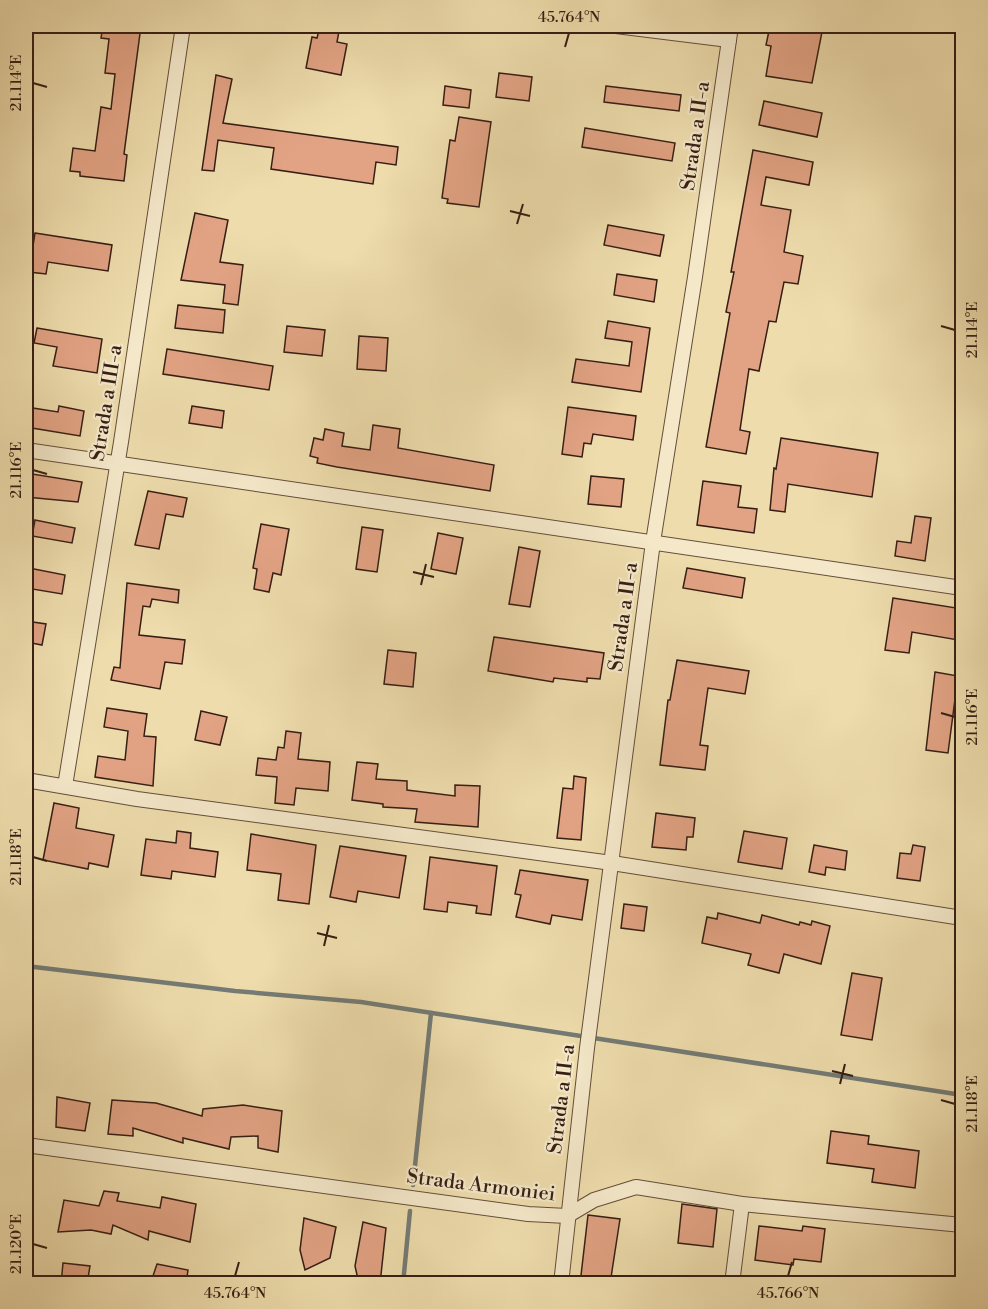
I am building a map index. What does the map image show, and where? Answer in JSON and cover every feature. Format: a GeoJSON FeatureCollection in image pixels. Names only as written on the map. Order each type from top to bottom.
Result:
{"type":"FeatureCollection","features":[{"type":"Feature","properties":{"kind":"street","name":"Strada a III-a"},"geometry":{"type":"LineString","coordinates":[[65,786],[117,464],[183,26]]}},
{"type":"Feature","properties":{"kind":"street"},"geometry":{"type":"LineString","coordinates":[[616,26],[729,40]]}},
{"type":"Feature","properties":{"kind":"street","name":"Strada a II-a"},"geometry":{"type":"LineString","coordinates":[[561,1284],[587,1048],[653,542],[731,26]]}},
{"type":"Feature","properties":{"kind":"street"},"geometry":{"type":"LineString","coordinates":[[26,450],[963,588]]}},
{"type":"Feature","properties":{"kind":"street"},"geometry":{"type":"LineString","coordinates":[[26,780],[137,799],[612,863],[963,918]]}},
{"type":"Feature","properties":{"kind":"street","name":"Strada Armoniei"},"geometry":{"type":"LineString","coordinates":[[26,1145],[528,1214],[567,1216],[594,1200],[636,1187],[742,1204],[963,1225]]}},
{"type":"Feature","properties":{"kind":"street"},"geometry":{"type":"LineString","coordinates":[[732,1284],[742,1204]]}},
{"type":"Feature","properties":{"kind":"building"},"geometry":{"type":"Polygon","coordinates":[[[103,26],[141,26],[124,154],[127,155],[124,181],[80,176],[80,172],[70,171],[73,148],[95,151],[101,107],[111,109],[115,74],[105,73],[109,39],[101,38],[103,26]]]}},
{"type":"Feature","properties":{"kind":"building"},"geometry":{"type":"Polygon","coordinates":[[[320,26],[340,26],[337,42],[347,44],[341,75],[306,68],[312,37],[317,38],[320,26]]]}},
{"type":"Feature","properties":{"kind":"building"},"geometry":{"type":"Polygon","coordinates":[[[770,26],[822,32],[812,83],[766,76],[771,46],[766,45],[770,26]]]}},
{"type":"Feature","properties":{"kind":"building"},"geometry":{"type":"Polygon","coordinates":[[[499,73],[532,77],[529,101],[496,97],[499,73]]]}},
{"type":"Feature","properties":{"kind":"building"},"geometry":{"type":"Polygon","coordinates":[[[216,75],[232,79],[223,123],[398,147],[396,165],[376,162],[373,184],[271,169],[274,148],[218,140],[214,171],[202,170],[216,75]]]}},
{"type":"Feature","properties":{"kind":"building"},"geometry":{"type":"Polygon","coordinates":[[[445,86],[471,90],[469,108],[443,105],[445,86]]]}},
{"type":"Feature","properties":{"kind":"building"},"geometry":{"type":"Polygon","coordinates":[[[606,86],[681,95],[679,111],[604,102],[606,86]]]}},
{"type":"Feature","properties":{"kind":"building"},"geometry":{"type":"Polygon","coordinates":[[[764,101],[822,113],[817,137],[759,125],[764,101]]]}},
{"type":"Feature","properties":{"kind":"building"},"geometry":{"type":"Polygon","coordinates":[[[459,117],[491,122],[479,207],[447,203],[448,199],[442,198],[450,140],[455,141],[459,117]]]}},
{"type":"Feature","properties":{"kind":"building"},"geometry":{"type":"Polygon","coordinates":[[[585,128],[675,143],[672,161],[582,147],[585,128]]]}},
{"type":"Feature","properties":{"kind":"building"},"geometry":{"type":"Polygon","coordinates":[[[753,150],[813,162],[809,185],[766,177],[761,205],[791,210],[784,252],[803,256],[798,284],[784,282],[776,322],[769,321],[759,371],[749,369],[740,430],[750,432],[746,454],[706,447],[730,313],[726,312],[734,272],[731,272],[753,150]]]}},
{"type":"Feature","properties":{"kind":"building"},"geometry":{"type":"Polygon","coordinates":[[[195,213],[228,220],[220,262],[243,265],[238,305],[223,303],[225,285],[181,280],[195,213]]]}},
{"type":"Feature","properties":{"kind":"building"},"geometry":{"type":"Polygon","coordinates":[[[608,225],[664,235],[660,256],[604,245],[608,225]]]}},
{"type":"Feature","properties":{"kind":"building"},"geometry":{"type":"Polygon","coordinates":[[[35,233],[112,245],[108,271],[48,262],[46,274],[29,272],[35,233]]]}},
{"type":"Feature","properties":{"kind":"building"},"geometry":{"type":"Polygon","coordinates":[[[617,274],[657,280],[654,302],[614,295],[617,274]]]}},
{"type":"Feature","properties":{"kind":"building"},"geometry":{"type":"Polygon","coordinates":[[[178,305],[225,310],[223,333],[175,328],[178,305]]]}},
{"type":"Feature","properties":{"kind":"building"},"geometry":{"type":"Polygon","coordinates":[[[608,321],[650,328],[641,392],[572,382],[576,359],[629,366],[632,342],[605,338],[608,321]]]}},
{"type":"Feature","properties":{"kind":"building"},"geometry":{"type":"Polygon","coordinates":[[[287,326],[325,330],[322,356],[284,352],[287,326]]]}},
{"type":"Feature","properties":{"kind":"building"},"geometry":{"type":"Polygon","coordinates":[[[37,328],[102,339],[97,373],[53,366],[57,347],[34,343],[37,328]]]}},
{"type":"Feature","properties":{"kind":"building"},"geometry":{"type":"Polygon","coordinates":[[[359,336],[388,338],[386,371],[357,369],[359,336]]]}},
{"type":"Feature","properties":{"kind":"building"},"geometry":{"type":"Polygon","coordinates":[[[167,349],[273,366],[269,390],[163,374],[167,349]]]}},
{"type":"Feature","properties":{"kind":"building"},"geometry":{"type":"Polygon","coordinates":[[[59,406],[84,411],[80,436],[26,427],[26,407],[58,412],[59,406]]]}},
{"type":"Feature","properties":{"kind":"building"},"geometry":{"type":"Polygon","coordinates":[[[192,406],[224,411],[222,428],[189,423],[192,406]]]}},
{"type":"Feature","properties":{"kind":"building"},"geometry":{"type":"Polygon","coordinates":[[[568,407],[636,416],[633,440],[593,434],[591,444],[584,443],[582,457],[562,454],[568,407]]]}},
{"type":"Feature","properties":{"kind":"building"},"geometry":{"type":"Polygon","coordinates":[[[373,425],[400,429],[398,448],[494,465],[490,491],[337,467],[317,463],[318,458],[310,456],[314,438],[323,440],[325,429],[344,433],[342,446],[370,450],[373,425]]]}},
{"type":"Feature","properties":{"kind":"building"},"geometry":{"type":"Polygon","coordinates":[[[781,438],[878,453],[872,497],[788,484],[785,512],[770,510],[774,468],[776,469],[781,438]]]}},
{"type":"Feature","properties":{"kind":"building"},"geometry":{"type":"Polygon","coordinates":[[[26,473],[82,482],[78,502],[26,497],[26,473]]]}},
{"type":"Feature","properties":{"kind":"building"},"geometry":{"type":"Polygon","coordinates":[[[591,476],[624,479],[621,507],[588,504],[591,476]]]}},
{"type":"Feature","properties":{"kind":"building"},"geometry":{"type":"Polygon","coordinates":[[[703,481],[741,486],[738,507],[757,509],[754,533],[697,525],[703,481]]]}},
{"type":"Feature","properties":{"kind":"building"},"geometry":{"type":"Polygon","coordinates":[[[148,491],[187,498],[183,517],[166,514],[159,549],[135,545],[148,491]]]}},
{"type":"Feature","properties":{"kind":"building"},"geometry":{"type":"Polygon","coordinates":[[[915,516],[931,518],[925,561],[895,556],[897,541],[911,543],[915,516]]]}},
{"type":"Feature","properties":{"kind":"building"},"geometry":{"type":"Polygon","coordinates":[[[35,520],[75,528],[72,543],[32,536],[35,520]]]}},
{"type":"Feature","properties":{"kind":"building"},"geometry":{"type":"Polygon","coordinates":[[[261,524],[289,529],[281,575],[273,573],[269,592],[254,589],[257,569],[253,568],[261,524]]]}},
{"type":"Feature","properties":{"kind":"building"},"geometry":{"type":"Polygon","coordinates":[[[362,527],[383,530],[377,572],[356,569],[362,527]]]}},
{"type":"Feature","properties":{"kind":"building"},"geometry":{"type":"Polygon","coordinates":[[[438,533],[463,538],[456,574],[431,569],[438,533]]]}},
{"type":"Feature","properties":{"kind":"building"},"geometry":{"type":"Polygon","coordinates":[[[519,547],[540,551],[530,607],[509,604],[519,547]]]}},
{"type":"Feature","properties":{"kind":"building"},"geometry":{"type":"Polygon","coordinates":[[[29,568],[65,575],[62,594],[26,588],[29,568]]]}},
{"type":"Feature","properties":{"kind":"building"},"geometry":{"type":"Polygon","coordinates":[[[687,568],[745,578],[742,598],[683,588],[687,568]]]}},
{"type":"Feature","properties":{"kind":"building"},"geometry":{"type":"Polygon","coordinates":[[[127,583],[179,590],[178,603],[152,599],[150,607],[143,606],[139,635],[185,640],[182,664],[165,662],[160,689],[111,680],[114,667],[120,668],[127,583]]]}},
{"type":"Feature","properties":{"kind":"building"},"geometry":{"type":"Polygon","coordinates":[[[893,598],[963,609],[958,640],[912,632],[909,653],[885,650],[893,598]]]}},
{"type":"Feature","properties":{"kind":"building"},"geometry":{"type":"Polygon","coordinates":[[[26,621],[46,624],[42,645],[26,642],[26,621]]]}},
{"type":"Feature","properties":{"kind":"building"},"geometry":{"type":"Polygon","coordinates":[[[494,637],[604,653],[600,679],[587,678],[587,682],[554,678],[553,682],[488,671],[494,637]]]}},
{"type":"Feature","properties":{"kind":"building"},"geometry":{"type":"Polygon","coordinates":[[[388,650],[416,653],[413,687],[384,684],[388,650]]]}},
{"type":"Feature","properties":{"kind":"building"},"geometry":{"type":"Polygon","coordinates":[[[677,660],[749,671],[745,694],[708,688],[700,745],[708,746],[705,770],[660,765],[668,700],[670,700],[677,660]]]}},
{"type":"Feature","properties":{"kind":"building"},"geometry":{"type":"Polygon","coordinates":[[[935,672],[958,676],[948,753],[926,750],[935,672]]]}},
{"type":"Feature","properties":{"kind":"building"},"geometry":{"type":"Polygon","coordinates":[[[107,708],[147,714],[144,736],[156,737],[153,786],[95,777],[98,756],[125,760],[128,731],[104,727],[107,708]]]}},
{"type":"Feature","properties":{"kind":"building"},"geometry":{"type":"Polygon","coordinates":[[[201,711],[227,717],[220,745],[195,740],[201,711]]]}},
{"type":"Feature","properties":{"kind":"building"},"geometry":{"type":"Polygon","coordinates":[[[286,731],[301,733],[298,759],[330,762],[328,791],[296,788],[294,805],[275,803],[277,777],[256,775],[258,758],[276,760],[278,747],[284,748],[286,731]]]}},
{"type":"Feature","properties":{"kind":"building"},"geometry":{"type":"Polygon","coordinates":[[[357,762],[378,764],[376,779],[407,781],[407,790],[455,796],[455,785],[480,786],[478,827],[415,822],[417,809],[383,807],[383,804],[352,800],[357,762]]]}},
{"type":"Feature","properties":{"kind":"building"},"geometry":{"type":"Polygon","coordinates":[[[574,776],[586,778],[581,840],[557,838],[563,788],[573,789],[574,776]]]}},
{"type":"Feature","properties":{"kind":"building"},"geometry":{"type":"Polygon","coordinates":[[[54,803],[79,808],[76,828],[114,835],[108,867],[89,863],[88,869],[43,860],[54,803]]]}},
{"type":"Feature","properties":{"kind":"building"},"geometry":{"type":"Polygon","coordinates":[[[656,813],[695,818],[693,837],[687,837],[686,850],[652,847],[656,813]]]}},
{"type":"Feature","properties":{"kind":"building"},"geometry":{"type":"Polygon","coordinates":[[[177,831],[191,833],[190,848],[218,852],[215,877],[172,871],[171,879],[141,875],[146,839],[176,843],[177,831]]]}},
{"type":"Feature","properties":{"kind":"building"},"geometry":{"type":"Polygon","coordinates":[[[744,831],[787,838],[782,869],[738,862],[744,831]]]}},
{"type":"Feature","properties":{"kind":"building"},"geometry":{"type":"Polygon","coordinates":[[[251,834],[316,845],[309,904],[278,900],[281,874],[247,870],[251,834]]]}},
{"type":"Feature","properties":{"kind":"building"},"geometry":{"type":"Polygon","coordinates":[[[814,845],[847,851],[845,870],[826,867],[825,875],[809,872],[814,845]]]}},
{"type":"Feature","properties":{"kind":"building"},"geometry":{"type":"Polygon","coordinates":[[[913,845],[925,847],[920,881],[897,878],[900,853],[911,854],[913,845]]]}},
{"type":"Feature","properties":{"kind":"building"},"geometry":{"type":"Polygon","coordinates":[[[340,846],[406,856],[399,898],[358,891],[356,902],[330,897],[340,846]]]}},
{"type":"Feature","properties":{"kind":"building"},"geometry":{"type":"Polygon","coordinates":[[[430,857],[497,866],[491,915],[476,913],[477,906],[448,902],[447,912],[424,909],[430,857]]]}},
{"type":"Feature","properties":{"kind":"building"},"geometry":{"type":"Polygon","coordinates":[[[520,870],[588,880],[582,920],[552,915],[550,924],[516,917],[521,895],[515,894],[520,870]]]}},
{"type":"Feature","properties":{"kind":"building"},"geometry":{"type":"Polygon","coordinates":[[[624,904],[647,907],[644,931],[621,928],[624,904]]]}},
{"type":"Feature","properties":{"kind":"building"},"geometry":{"type":"Polygon","coordinates":[[[718,913],[760,923],[762,915],[799,925],[800,922],[811,925],[812,921],[830,926],[821,964],[784,954],[779,973],[748,965],[751,954],[702,943],[707,917],[717,919],[718,913]]]}},
{"type":"Feature","properties":{"kind":"building"},"geometry":{"type":"Polygon","coordinates":[[[852,973],[882,978],[872,1040],[841,1035],[852,973]]]}},
{"type":"Feature","properties":{"kind":"building"},"geometry":{"type":"Polygon","coordinates":[[[57,1097],[90,1103],[85,1131],[56,1127],[57,1097]]]}},
{"type":"Feature","properties":{"kind":"building"},"geometry":{"type":"Polygon","coordinates":[[[112,1100],[156,1103],[202,1116],[203,1109],[243,1105],[282,1111],[278,1152],[258,1148],[258,1136],[231,1137],[229,1149],[183,1138],[183,1143],[133,1128],[133,1136],[108,1134],[112,1100]]]}},
{"type":"Feature","properties":{"kind":"building"},"geometry":{"type":"Polygon","coordinates":[[[831,1131],[869,1136],[868,1144],[919,1151],[915,1188],[872,1182],[874,1169],[827,1163],[831,1131]]]}},
{"type":"Feature","properties":{"kind":"building"},"geometry":{"type":"Polygon","coordinates":[[[104,1191],[119,1193],[117,1201],[160,1208],[162,1197],[196,1204],[190,1242],[149,1231],[148,1240],[113,1225],[111,1234],[91,1230],[58,1232],[64,1200],[99,1206],[104,1191]]]}},
{"type":"Feature","properties":{"kind":"building"},"geometry":{"type":"Polygon","coordinates":[[[682,1204],[717,1209],[713,1247],[678,1243],[682,1204]]]}},
{"type":"Feature","properties":{"kind":"building"},"geometry":{"type":"Polygon","coordinates":[[[588,1215],[620,1219],[610,1284],[580,1284],[588,1215]]]}},
{"type":"Feature","properties":{"kind":"building"},"geometry":{"type":"Polygon","coordinates":[[[304,1218],[336,1227],[330,1258],[305,1270],[300,1250],[304,1218]]]}},
{"type":"Feature","properties":{"kind":"building"},"geometry":{"type":"Polygon","coordinates":[[[363,1222],[386,1228],[380,1284],[359,1284],[355,1266],[363,1222]]]}},
{"type":"Feature","properties":{"kind":"building"},"geometry":{"type":"Polygon","coordinates":[[[759,1226],[802,1231],[803,1226],[825,1229],[821,1262],[794,1259],[793,1265],[755,1260],[759,1226]]]}},
{"type":"Feature","properties":{"kind":"building"},"geometry":{"type":"Polygon","coordinates":[[[63,1263],[90,1266],[87,1284],[61,1284],[63,1263]]]}},
{"type":"Feature","properties":{"kind":"building"},"geometry":{"type":"Polygon","coordinates":[[[157,1264],[188,1270],[186,1284],[151,1282],[157,1264]]]}},
{"type":"Feature","properties":{"kind":"waterway"},"geometry":{"type":"LineString","coordinates":[[26,966],[235,991],[361,1002],[962,1095]]}},
{"type":"Feature","properties":{"kind":"waterway"},"geometry":{"type":"LineString","coordinates":[[413,1185],[431,1013]]}},
{"type":"Feature","properties":{"kind":"waterway"},"geometry":{"type":"LineString","coordinates":[[403,1284],[410,1211]]}}]}
